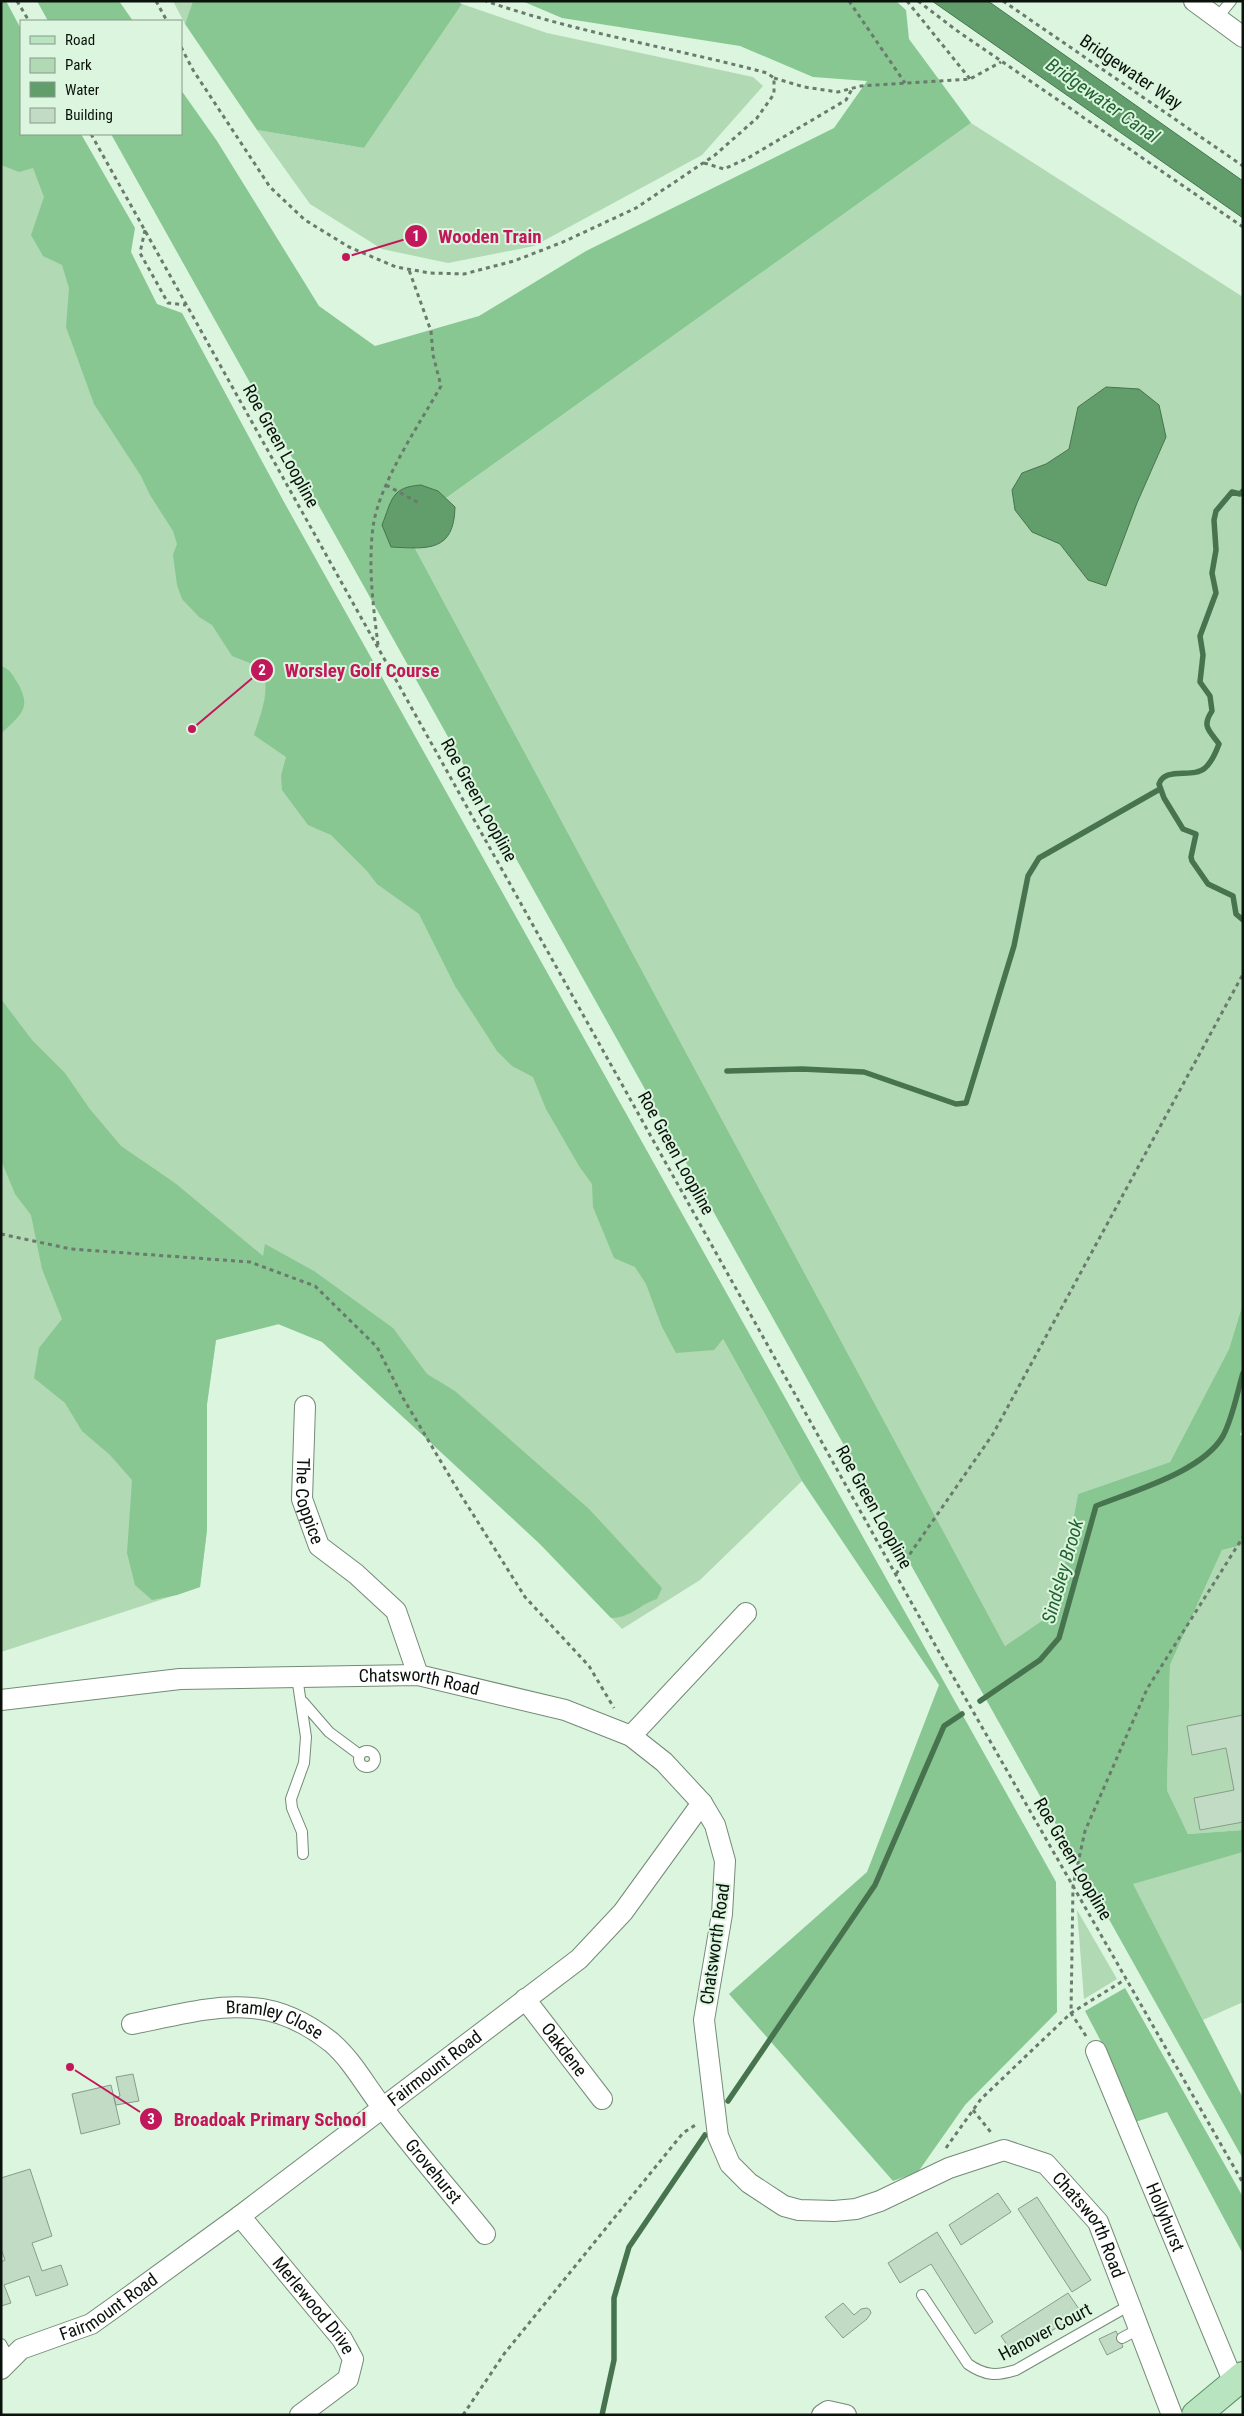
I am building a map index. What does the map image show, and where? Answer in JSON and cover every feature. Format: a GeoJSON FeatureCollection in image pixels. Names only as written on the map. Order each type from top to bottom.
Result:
{"type":"FeatureCollection","features":[{"type":"Feature","properties":{"kind":"main road"},"geometry":{"type":"LineString","coordinates":[[1196,2415],[1239,2379]]}},
{"type":"Feature","properties":{"kind":"street"},"geometry":{"type":"LineString","coordinates":[[1194,1],[1243,36]]}},
{"type":"Feature","properties":{"kind":"street","name":"The Coppice"},"geometry":{"type":"LineString","coordinates":[[305,1406],[302,1499],[319,1546],[356,1574],[396,1611],[418,1675]]}},
{"type":"Feature","properties":{"kind":"street"},"geometry":{"type":"LineString","coordinates":[[631,1736],[746,1612]]}},
{"type":"Feature","properties":{"kind":"street","name":"Chatsworth Road"},"geometry":{"type":"LineString","coordinates":[[1,1700],[180,1679],[418,1675],[564,1710],[631,1736],[664,1762],[702,1803],[716,1825],[725,1861],[722,1914],[704,2020],[718,2136],[730,2164],[749,2184],[784,2206],[799,2210],[834,2211],[856,2209],[880,2201],[949,2168],[1004,2150],[1046,2164],[1098,2222],[1130,2305],[1130,2334],[1172,2415]]}},
{"type":"Feature","properties":{"kind":"street","name":"Fairmount Road"},"geometry":{"type":"LineString","coordinates":[[4,2358],[21,2349],[91,2324],[240,2216],[579,1959],[623,1912],[702,1803]]}},
{"type":"Feature","properties":{"kind":"street","name":"Oakdene"},"geometry":{"type":"LineString","coordinates":[[525,1999],[602,2099]]}},
{"type":"Feature","properties":{"kind":"street","name":"Bramley Close"},"geometry":{"type":"LineString","coordinates":[[132,2024],[220,2008],[252,2008],[282,2014],[307,2026],[331,2042],[348,2060],[382,2107]]}},
{"type":"Feature","properties":{"kind":"street","name":"Hollyhurst"},"geometry":{"type":"LineString","coordinates":[[1096,2051],[1239,2379]]}},
{"type":"Feature","properties":{"kind":"street","name":"Grovehurst"},"geometry":{"type":"LineString","coordinates":[[382,2107],[486,2234]]}},
{"type":"Feature","properties":{"kind":"street","name":"Merlewood Drive"},"geometry":{"type":"LineString","coordinates":[[240,2216],[342,2339],[353,2359],[348,2379],[300,2415]]}},
{"type":"Feature","properties":{"kind":"street"},"geometry":{"type":"LineString","coordinates":[[822,2415],[828,2411],[846,2415]]}},
{"type":"Feature","properties":{"kind":"lane"},"geometry":{"type":"LineString","coordinates":[[1217,18],[1231,1]]}},
{"type":"Feature","properties":{"kind":"lane"},"geometry":{"type":"LineString","coordinates":[[297,1677],[306,1737],[304,1763],[291,1799],[292,1808],[302,1832],[303,1854]]}},
{"type":"Feature","properties":{"kind":"lane"},"geometry":{"type":"LineString","coordinates":[[301,1699],[314,1718],[329,1732],[360,1755]]}},
{"type":"Feature","properties":{"kind":"lane","name":"Hanover Court"},"geometry":{"type":"LineString","coordinates":[[922,2295],[968,2364],[979,2372],[991,2375],[1016,2370],[1130,2305]]}},
{"type":"Feature","properties":{"kind":"path"},"geometry":{"type":"LineString","coordinates":[[17,1],[27,20]]}},
{"type":"Feature","properties":{"kind":"path"},"geometry":{"type":"LineString","coordinates":[[156,1],[166,20]]}},
{"type":"Feature","properties":{"kind":"path"},"geometry":{"type":"LineString","coordinates":[[486,1],[536,18],[708,57],[767,73],[774,78],[804,87],[838,92],[853,88],[970,79],[1002,62]]}},
{"type":"Feature","properties":{"kind":"path"},"geometry":{"type":"LineString","coordinates":[[849,1],[905,83]]}},
{"type":"Feature","properties":{"kind":"path"},"geometry":{"type":"LineString","coordinates":[[906,1],[970,79]]}},
{"type":"Feature","properties":{"kind":"path"},"geometry":{"type":"LineString","coordinates":[[918,1],[1002,62],[1243,227]]}},
{"type":"Feature","properties":{"kind":"path","name":"Bridgewater Way"},"geometry":{"type":"LineString","coordinates":[[1003,1],[1243,166]]}},
{"type":"Feature","properties":{"kind":"path"},"geometry":{"type":"LineString","coordinates":[[182,49],[270,187],[305,220],[349,247],[396,267],[430,273],[464,274],[514,261],[563,242],[636,208],[703,163],[757,118],[774,94],[774,78]]}},
{"type":"Feature","properties":{"kind":"path"},"geometry":{"type":"LineString","coordinates":[[703,163],[724,169],[748,158],[846,100],[853,88]]}},
{"type":"Feature","properties":{"kind":"path","name":"Roe Green Loopline"},"geometry":{"type":"LineString","coordinates":[[92,135],[896,1575],[1243,2183]]}},
{"type":"Feature","properties":{"kind":"path"},"geometry":{"type":"LineString","coordinates":[[145,230],[140,253],[149,270],[168,303],[187,305]]}},
{"type":"Feature","properties":{"kind":"path"},"geometry":{"type":"LineString","coordinates":[[378,647],[370,571],[373,525],[386,485],[441,386],[433,355],[431,331],[409,269]]}},
{"type":"Feature","properties":{"kind":"path"},"geometry":{"type":"LineString","coordinates":[[386,485],[421,504]]}},
{"type":"Feature","properties":{"kind":"path"},"geometry":{"type":"LineString","coordinates":[[896,1575],[992,1434],[1243,974]]}},
{"type":"Feature","properties":{"kind":"path"},"geometry":{"type":"LineString","coordinates":[[1,1234],[71,1249],[250,1262],[315,1286],[377,1347],[403,1398],[525,1597],[589,1666],[631,1736]]}},
{"type":"Feature","properties":{"kind":"path"},"geometry":{"type":"LineString","coordinates":[[1096,2051],[1071,2013],[1073,1886],[1085,1831],[1147,1689],[1243,1537]]}},
{"type":"Feature","properties":{"kind":"path"},"geometry":{"type":"LineString","coordinates":[[945,2149],[981,2099],[1071,2013],[1126,1979]]}},
{"type":"Feature","properties":{"kind":"path"},"geometry":{"type":"LineString","coordinates":[[973,2110],[1004,2150]]}},
{"type":"Feature","properties":{"kind":"path"},"geometry":{"type":"LineString","coordinates":[[463,2415],[504,2354],[683,2133],[716,2113]]}},
{"type":"Feature","properties":{"kind":"green space"},"geometry":{"type":"Polygon","coordinates":[[[173,1],[193,1],[185,24],[173,1]]]}},
{"type":"Feature","properties":{"kind":"green space"},"geometry":{"type":"Polygon","coordinates":[[[462,4],[547,33],[753,77],[763,86],[702,155],[534,246],[448,263],[382,249],[310,204],[257,130],[364,148],[462,4]]]}},
{"type":"Feature","properties":{"kind":"green space"},"geometry":{"type":"Polygon","coordinates":[[[1,44],[20,135],[52,135],[802,1481],[700,1580],[622,1629],[540,1544],[324,1342],[280,1324],[216,1340],[207,1404],[207,1530],[200,1587],[1,1652],[1,44]]]}},
{"type":"Feature","properties":{"kind":"green space"},"geometry":{"type":"Polygon","coordinates":[[[971,123],[1243,297],[1243,1303],[1229,1349],[1170,1462],[1078,1494],[1056,1611],[1005,1646],[404,528],[971,123]],[[1106,387],[1078,407],[1069,449],[1046,464],[1022,473],[1060,544],[1088,580],[1137,503],[1166,437],[1106,387]]]}},
{"type":"Feature","properties":{"kind":"green space"},"geometry":{"type":"Polygon","coordinates":[[[1243,1545],[1243,1830],[1188,1834],[1167,1790],[1170,1665],[1222,1550],[1243,1545]]]}},
{"type":"Feature","properties":{"kind":"green space"},"geometry":{"type":"Polygon","coordinates":[[[1243,1852],[1243,2002],[1203,2020],[1132,1883],[1243,1852]]]}},
{"type":"Feature","properties":{"kind":"green space"},"geometry":{"type":"Polygon","coordinates":[[[1077,1910],[1117,1979],[1084,1999],[1077,1910]]]}},
{"type":"Feature","properties":{"kind":"shaded area"},"geometry":{"type":"Polygon","coordinates":[[[1,1],[6,1],[20,27],[20,135],[82,135],[135,228],[131,252],[157,304],[182,313],[284,502],[1056,1882],[1057,2012],[965,2105],[918,2172],[893,2181],[729,1994],[867,1872],[939,1685],[802,1481],[723,1339],[714,1350],[676,1353],[662,1327],[646,1284],[635,1267],[614,1258],[593,1207],[592,1184],[579,1166],[546,1109],[533,1077],[512,1066],[497,1051],[455,986],[419,914],[377,884],[367,871],[331,835],[308,825],[282,790],[281,776],[286,757],[254,735],[262,710],[266,685],[262,668],[232,656],[212,625],[199,617],[182,599],[177,585],[173,555],[177,544],[173,531],[150,495],[141,476],[94,404],[66,327],[69,288],[62,265],[43,256],[31,235],[44,197],[33,168],[19,172],[1,165],[1,1]]]}},
{"type":"Feature","properties":{"kind":"shaded area"},"geometry":{"type":"Polygon","coordinates":[[[37,1],[119,1],[132,20],[47,20],[37,1]]]}},
{"type":"Feature","properties":{"kind":"shaded area"},"geometry":{"type":"Polygon","coordinates":[[[193,1],[457,1],[462,4],[364,148],[257,130],[185,24],[193,1]]]}},
{"type":"Feature","properties":{"kind":"shaded area"},"geometry":{"type":"Polygon","coordinates":[[[522,1],[896,1],[906,10],[909,39],[971,123],[404,528],[1005,1646],[1056,1611],[1078,1494],[1170,1462],[1229,1349],[1243,1303],[1243,1426],[1240,1435],[1243,1436],[1243,1545],[1222,1550],[1170,1665],[1167,1790],[1188,1834],[1243,1830],[1243,1852],[1133,1884],[1243,2098],[1243,2159],[112,135],[182,135],[182,91],[217,141],[319,306],[375,346],[479,316],[586,251],[834,128],[867,81],[813,77],[740,46],[562,18],[522,1]]]}},
{"type":"Feature","properties":{"kind":"shaded area"},"geometry":{"type":"Polygon","coordinates":[[[1,666],[9,670],[17,682],[22,691],[24,705],[19,716],[1,734],[1,666]]]}},
{"type":"Feature","properties":{"kind":"shaded area"},"geometry":{"type":"Polygon","coordinates":[[[1,999],[32,1040],[65,1073],[89,1108],[121,1146],[175,1183],[263,1256],[265,1244],[314,1271],[393,1328],[427,1374],[455,1391],[589,1509],[662,1588],[657,1599],[630,1613],[611,1618],[540,1544],[322,1342],[278,1324],[216,1340],[207,1404],[207,1530],[200,1587],[177,1595],[152,1600],[135,1585],[127,1553],[132,1480],[110,1455],[82,1431],[65,1403],[34,1378],[39,1348],[62,1319],[42,1269],[31,1215],[15,1194],[1,1160],[1,999]]]}},
{"type":"Feature","properties":{"kind":"shaded area"},"geometry":{"type":"Polygon","coordinates":[[[1125,1988],[1243,2197],[1243,2254],[1167,2112],[1135,2122],[1105,2049],[1085,2011],[1125,1988]]]}},
{"type":"Feature","properties":{"kind":"water","name":"Bridgewater Canal"},"geometry":{"type":"Polygon","coordinates":[[[932,1],[988,1],[1243,181],[1243,218],[932,1]]]}},
{"type":"Feature","properties":{"kind":"water"},"geometry":{"type":"Polygon","coordinates":[[[1106,387],[1139,389],[1159,405],[1166,437],[1137,503],[1106,586],[1088,580],[1060,544],[1032,532],[1015,510],[1012,490],[1022,473],[1046,464],[1069,449],[1078,407],[1106,387]]]}},
{"type":"Feature","properties":{"kind":"water"},"geometry":{"type":"Polygon","coordinates":[[[421,485],[438,491],[455,507],[450,533],[436,545],[416,548],[391,547],[382,525],[391,502],[398,492],[411,486],[421,485]]]}},
{"type":"Feature","properties":{"kind":"building"},"geometry":{"type":"Polygon","coordinates":[[[1243,1715],[1243,1822],[1200,1830],[1194,1798],[1234,1790],[1226,1748],[1192,1755],[1187,1726],[1243,1715]]]}},
{"type":"Feature","properties":{"kind":"building"},"geometry":{"type":"Polygon","coordinates":[[[133,2074],[139,2101],[116,2105],[114,2098],[120,2096],[116,2077],[133,2074]]]}},
{"type":"Feature","properties":{"kind":"building"},"geometry":{"type":"Polygon","coordinates":[[[111,2085],[120,2124],[81,2134],[72,2094],[111,2085]]]}},
{"type":"Feature","properties":{"kind":"building"},"geometry":{"type":"Polygon","coordinates":[[[30,2169],[52,2236],[32,2243],[42,2271],[61,2265],[68,2285],[36,2296],[29,2276],[4,2285],[11,2303],[1,2306],[1,2262],[5,2260],[1,2249],[1,2178],[30,2169]]]}},
{"type":"Feature","properties":{"kind":"building"},"geometry":{"type":"Polygon","coordinates":[[[998,2193],[1011,2212],[961,2245],[949,2225],[998,2193]]]}},
{"type":"Feature","properties":{"kind":"building"},"geometry":{"type":"Polygon","coordinates":[[[1037,2197],[1091,2280],[1072,2292],[1018,2209],[1037,2197]]]}},
{"type":"Feature","properties":{"kind":"building"},"geometry":{"type":"Polygon","coordinates":[[[937,2232],[993,2322],[975,2334],[931,2264],[900,2283],[888,2263],[937,2232]]]}},
{"type":"Feature","properties":{"kind":"building"},"geometry":{"type":"Polygon","coordinates":[[[1068,2293],[1081,2312],[1014,2355],[1001,2336],[1068,2293]]]}},
{"type":"Feature","properties":{"kind":"building"},"geometry":{"type":"Polygon","coordinates":[[[843,2303],[854,2315],[861,2309],[867,2308],[871,2313],[867,2319],[843,2338],[825,2317],[843,2303]]]}},
{"type":"Feature","properties":{"kind":"building"},"geometry":{"type":"Polygon","coordinates":[[[1116,2331],[1123,2347],[1107,2355],[1099,2339],[1116,2331]]]}},
{"type":"Feature","properties":{"kind":"waterway","name":"Sindsley Brook"},"geometry":{"type":"LineString","coordinates":[[1243,491],[1240,494],[1232,492],[1216,511],[1214,520],[1216,550],[1212,573],[1216,593],[1200,636],[1203,655],[1200,682],[1210,696],[1212,711],[1207,725],[1219,744],[1212,760],[1205,768],[1194,773],[1167,775],[1159,784],[1164,798],[1183,829],[1196,834],[1191,857],[1192,861],[1208,884],[1233,896],[1236,914],[1243,920]]}},
{"type":"Feature","properties":{"kind":"waterway"},"geometry":{"type":"LineString","coordinates":[[727,1071],[802,1069],[864,1072],[956,1104],[966,1103],[1014,946],[1028,876],[1039,858],[1160,789]]}},
{"type":"Feature","properties":{"kind":"waterway","name":"Sindsley Brook"},"geometry":{"type":"LineString","coordinates":[[980,1701],[1040,1660],[1059,1638],[1096,1506],[1166,1479],[1200,1460],[1213,1449],[1226,1429],[1243,1373]]}},
{"type":"Feature","properties":{"kind":"waterway"},"geometry":{"type":"LineString","coordinates":[[728,2101],[875,1885],[944,1726],[962,1714]]}},
{"type":"Feature","properties":{"kind":"waterway"},"geometry":{"type":"LineString","coordinates":[[602,2415],[614,2360],[614,2298],[629,2247],[705,2135]]}},
{"type":"Feature","properties":{"kind":"place","name":"Wooden Train"},"geometry":{"type":"Point","coordinates":[346,257]}},
{"type":"Feature","properties":{"kind":"place","name":"Worsley Golf Course"},"geometry":{"type":"Point","coordinates":[192,729]}},
{"type":"Feature","properties":{"kind":"place","name":"Broadoak Primary School"},"geometry":{"type":"Point","coordinates":[70,2067]}}]}
